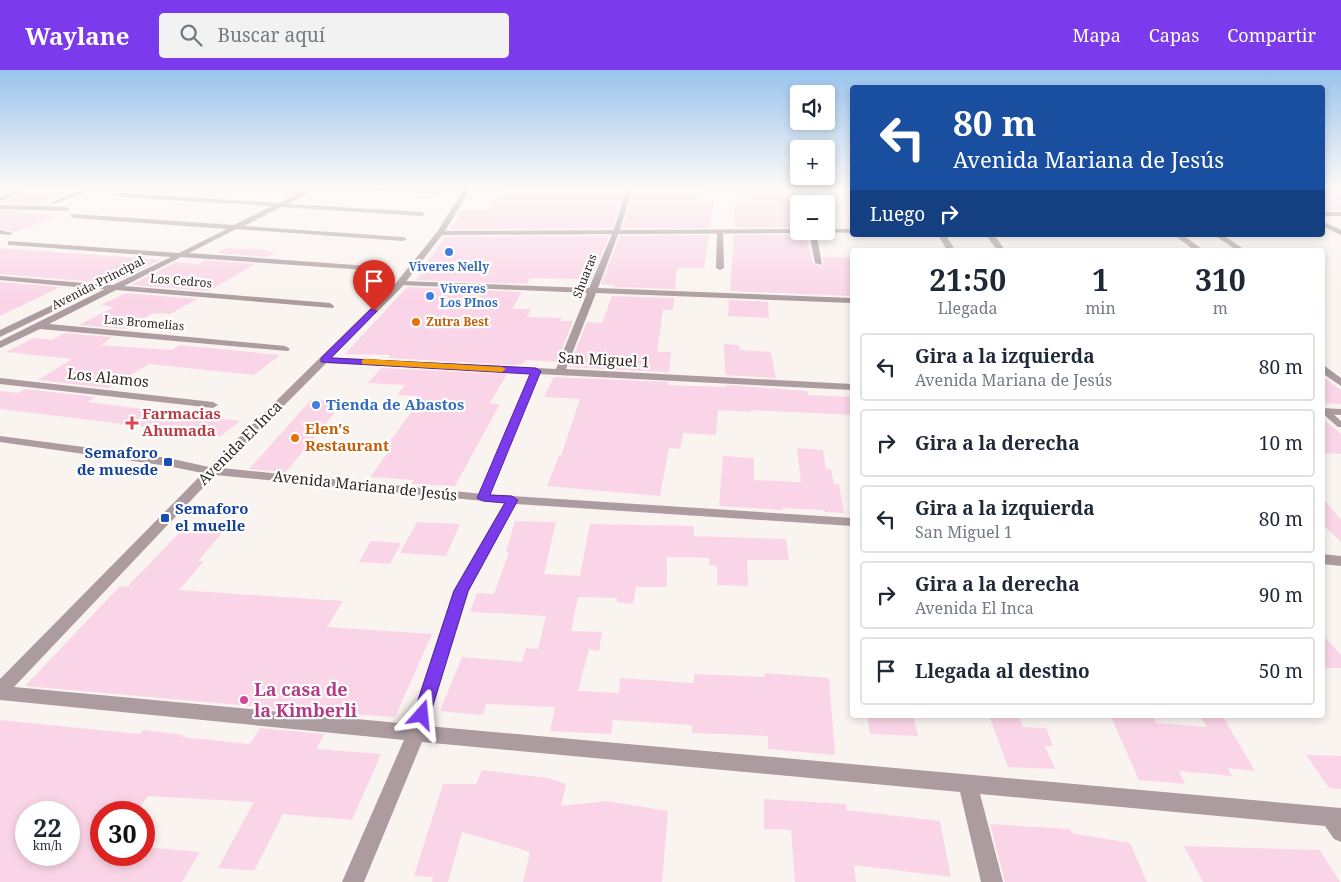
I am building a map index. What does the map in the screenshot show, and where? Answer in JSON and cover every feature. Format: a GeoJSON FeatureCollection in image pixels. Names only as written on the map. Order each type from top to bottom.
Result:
{"type":"FeatureCollection","features":[{"type":"Feature","properties":{"kind":"street"},"geometry":{"type":"LineString","coordinates":[[206,226],[403,239]]}},
{"type":"Feature","properties":{"kind":"street","name":"Avenida Principal"},"geometry":{"type":"LineString","coordinates":[[0,345],[238,226]]}},
{"type":"Feature","properties":{"kind":"street","name":"Avenida El Inca"},"geometry":{"type":"LineString","coordinates":[[0,691],[212,471],[401,283],[444,226]]}},
{"type":"Feature","properties":{"kind":"street","name":"Shuaras"},"geometry":{"type":"LineString","coordinates":[[560,372],[618,226]]}},
{"type":"Feature","properties":{"kind":"street"},"geometry":{"type":"LineString","coordinates":[[1327,226],[1341,233]]}},
{"type":"Feature","properties":{"kind":"street","name":"Avenida Principal"},"geometry":{"type":"LineString","coordinates":[[0,334],[221,227]]}},
{"type":"Feature","properties":{"kind":"street"},"geometry":{"type":"LineString","coordinates":[[835,230],[850,231]]}},
{"type":"Feature","properties":{"kind":"street"},"geometry":{"type":"LineString","coordinates":[[720,231],[720,268]]}},
{"type":"Feature","properties":{"kind":"street"},"geometry":{"type":"LineString","coordinates":[[440,233],[790,231]]}},
{"type":"Feature","properties":{"kind":"street"},"geometry":{"type":"LineString","coordinates":[[0,232],[10,233]]}},
{"type":"Feature","properties":{"kind":"street"},"geometry":{"type":"LineString","coordinates":[[943,237],[950,248]]}},
{"type":"Feature","properties":{"kind":"street"},"geometry":{"type":"LineString","coordinates":[[991,237],[1000,248]]}},
{"type":"Feature","properties":{"kind":"street"},"geometry":{"type":"LineString","coordinates":[[1181,237],[1196,248]]}},
{"type":"Feature","properties":{"kind":"street"},"geometry":{"type":"LineString","coordinates":[[1221,237],[1238,248]]}},
{"type":"Feature","properties":{"kind":"street"},"geometry":{"type":"LineString","coordinates":[[814,240],[819,263]]}},
{"type":"Feature","properties":{"kind":"street"},"geometry":{"type":"LineString","coordinates":[[11,243],[380,270]]}},
{"type":"Feature","properties":{"kind":"street","name":"Los Cedros"},"geometry":{"type":"LineString","coordinates":[[0,278],[330,306]]}},
{"type":"Feature","properties":{"kind":"street"},"geometry":{"type":"LineString","coordinates":[[401,283],[850,301]]}},
{"type":"Feature","properties":{"kind":"street","name":"Las Bromelias"},"geometry":{"type":"LineString","coordinates":[[0,323],[285,349]]}},
{"type":"Feature","properties":{"kind":"street","name":"San Miguel 1"},"geometry":{"type":"LineString","coordinates":[[324,360],[850,387]]}},
{"type":"Feature","properties":{"kind":"street"},"geometry":{"type":"LineString","coordinates":[[1325,370],[1341,383]]}},
{"type":"Feature","properties":{"kind":"street","name":"Los Alamos"},"geometry":{"type":"LineString","coordinates":[[0,381],[212,405]]}},
{"type":"Feature","properties":{"kind":"street"},"geometry":{"type":"LineString","coordinates":[[1325,411],[1341,412]]}},
{"type":"Feature","properties":{"kind":"street","name":"Avenida Mariana de Jesús"},"geometry":{"type":"LineString","coordinates":[[0,439],[106,453],[212,471],[483,498],[850,522]]}},
{"type":"Feature","properties":{"kind":"street"},"geometry":{"type":"LineString","coordinates":[[354,882],[416,733],[461,591],[512,500]]}},
{"type":"Feature","properties":{"kind":"street"},"geometry":{"type":"LineString","coordinates":[[1325,559],[1341,561]]}},
{"type":"Feature","properties":{"kind":"street"},"geometry":{"type":"LineString","coordinates":[[0,691],[416,733],[968,784],[1338,822]]}},
{"type":"Feature","properties":{"kind":"street"},"geometry":{"type":"LineString","coordinates":[[968,784],[992,882]]}},
{"type":"Feature","properties":{"kind":"lane"},"geometry":{"type":"LineString","coordinates":[[483,498],[536,371]]}},
{"type":"Feature","properties":{"kind":"lane"},"geometry":{"type":"LineString","coordinates":[[1325,412],[1341,425]]}},
{"type":"Feature","properties":{"kind":"building"},"geometry":{"type":"Polygon","coordinates":[[[0,226],[30,226],[15,232],[0,228],[0,226]]]}},
{"type":"Feature","properties":{"kind":"building"},"geometry":{"type":"Polygon","coordinates":[[[452,226],[613,226],[612,228],[450,229],[452,226]]]}},
{"type":"Feature","properties":{"kind":"building"},"geometry":{"type":"Polygon","coordinates":[[[623,226],[710,226],[710,228],[622,228],[623,226]]]}},
{"type":"Feature","properties":{"kind":"building"},"geometry":{"type":"Polygon","coordinates":[[[790,226],[790,227],[734,227],[790,226]]]}},
{"type":"Feature","properties":{"kind":"building"},"geometry":{"type":"Polygon","coordinates":[[[709,235],[704,268],[677,268],[675,289],[614,287],[615,285],[601,284],[620,236],[709,235]]]}},
{"type":"Feature","properties":{"kind":"building"},"geometry":{"type":"Polygon","coordinates":[[[734,235],[790,235],[790,240],[806,240],[813,263],[821,267],[824,265],[822,257],[850,258],[850,296],[730,291],[734,235]]]}},
{"type":"Feature","properties":{"kind":"building"},"geometry":{"type":"Polygon","coordinates":[[[609,236],[589,284],[580,284],[582,279],[530,278],[527,284],[416,280],[445,237],[609,236]]]}},
{"type":"Feature","properties":{"kind":"building"},"geometry":{"type":"Polygon","coordinates":[[[0,248],[160,260],[113,283],[107,278],[96,282],[0,274],[0,248]]]}},
{"type":"Feature","properties":{"kind":"building"},"geometry":{"type":"Polygon","coordinates":[[[225,248],[275,252],[267,257],[217,253],[225,248]]]}},
{"type":"Feature","properties":{"kind":"building"},"geometry":{"type":"Polygon","coordinates":[[[204,260],[255,264],[209,291],[131,285],[176,262],[199,264],[204,260]]]}},
{"type":"Feature","properties":{"kind":"building"},"geometry":{"type":"Polygon","coordinates":[[[0,282],[60,287],[0,316],[0,282]]]}},
{"type":"Feature","properties":{"kind":"building"},"geometry":{"type":"Polygon","coordinates":[[[407,287],[522,292],[512,309],[531,309],[527,317],[562,318],[560,321],[573,321],[557,362],[526,360],[523,364],[512,365],[389,358],[390,355],[345,354],[407,287]]]}},
{"type":"Feature","properties":{"kind":"building"},"geometry":{"type":"Polygon","coordinates":[[[126,293],[197,299],[170,314],[154,313],[126,329],[79,325],[114,307],[101,305],[126,293]]]}},
{"type":"Feature","properties":{"kind":"building"},"geometry":{"type":"Polygon","coordinates":[[[612,296],[674,298],[673,310],[663,310],[657,352],[671,352],[669,372],[569,367],[587,322],[602,323],[612,296]]]}},
{"type":"Feature","properties":{"kind":"building"},"geometry":{"type":"Polygon","coordinates":[[[729,300],[768,302],[769,318],[728,316],[729,300]]]}},
{"type":"Feature","properties":{"kind":"building"},"geometry":{"type":"Polygon","coordinates":[[[64,333],[112,337],[101,345],[171,350],[180,345],[280,355],[254,375],[149,364],[109,388],[38,380],[72,359],[6,352],[34,338],[52,340],[64,333]]]}},
{"type":"Feature","properties":{"kind":"building"},"geometry":{"type":"Polygon","coordinates":[[[724,344],[739,345],[740,350],[771,352],[776,378],[725,375],[724,344]]]}},
{"type":"Feature","properties":{"kind":"building"},"geometry":{"type":"Polygon","coordinates":[[[381,368],[507,374],[490,403],[500,404],[455,486],[412,484],[414,480],[370,477],[392,447],[386,447],[417,404],[411,404],[417,396],[397,395],[405,385],[368,383],[381,368]]]}},
{"type":"Feature","properties":{"kind":"building"},"geometry":{"type":"Polygon","coordinates":[[[554,377],[668,382],[667,385],[726,387],[726,385],[807,391],[808,395],[850,397],[850,415],[718,410],[716,435],[683,433],[680,449],[669,448],[660,496],[547,486],[559,456],[561,456],[580,399],[544,397],[554,377]]]}},
{"type":"Feature","properties":{"kind":"building"},"geometry":{"type":"Polygon","coordinates":[[[1325,378],[1341,390],[1341,404],[1325,403],[1325,378]]]}},
{"type":"Feature","properties":{"kind":"building"},"geometry":{"type":"Polygon","coordinates":[[[25,389],[96,397],[88,402],[240,421],[221,436],[0,409],[0,391],[18,393],[25,389]]]}},
{"type":"Feature","properties":{"kind":"building"},"geometry":{"type":"Polygon","coordinates":[[[311,400],[344,401],[286,472],[249,469],[311,400]]]}},
{"type":"Feature","properties":{"kind":"building"},"geometry":{"type":"Polygon","coordinates":[[[1325,421],[1341,434],[1341,454],[1325,453],[1325,421]]]}},
{"type":"Feature","properties":{"kind":"building"},"geometry":{"type":"Polygon","coordinates":[[[797,448],[823,450],[826,469],[831,469],[834,484],[839,484],[844,513],[825,512],[824,510],[782,508],[782,510],[719,506],[723,456],[754,458],[754,480],[801,482],[797,448]]]}},
{"type":"Feature","properties":{"kind":"building"},"geometry":{"type":"Polygon","coordinates":[[[1325,501],[1341,520],[1341,542],[1325,527],[1325,501]]]}},
{"type":"Feature","properties":{"kind":"building"},"geometry":{"type":"Polygon","coordinates":[[[515,521],[556,522],[544,574],[580,576],[590,524],[694,526],[694,536],[786,539],[789,560],[747,560],[748,586],[717,585],[717,566],[709,565],[709,558],[667,557],[667,587],[636,587],[633,604],[617,602],[617,598],[578,597],[571,631],[602,632],[599,651],[589,649],[578,691],[619,693],[620,678],[694,683],[694,674],[765,677],[765,673],[829,678],[835,755],[768,749],[768,736],[692,733],[692,725],[613,720],[611,734],[550,731],[555,707],[486,704],[483,715],[440,711],[462,657],[522,662],[526,648],[538,649],[546,616],[470,612],[477,593],[494,594],[509,552],[506,552],[515,521]]]}},
{"type":"Feature","properties":{"kind":"building"},"geometry":{"type":"Polygon","coordinates":[[[417,522],[460,524],[446,556],[400,553],[417,522]]]}},
{"type":"Feature","properties":{"kind":"building"},"geometry":{"type":"Polygon","coordinates":[[[182,530],[223,532],[198,561],[204,561],[179,590],[343,601],[327,627],[432,634],[395,717],[334,713],[333,715],[25,686],[120,586],[127,587],[182,530]]]}},
{"type":"Feature","properties":{"kind":"building"},"geometry":{"type":"Polygon","coordinates":[[[371,541],[401,543],[390,564],[359,562],[371,541]]]}},
{"type":"Feature","properties":{"kind":"building"},"geometry":{"type":"Polygon","coordinates":[[[1325,637],[1341,655],[1341,668],[1325,668],[1325,637]]]}},
{"type":"Feature","properties":{"kind":"building"},"geometry":{"type":"Polygon","coordinates":[[[867,718],[914,718],[918,736],[870,734],[867,718]]]}},
{"type":"Feature","properties":{"kind":"building"},"geometry":{"type":"Polygon","coordinates":[[[990,718],[1019,718],[1023,727],[1046,728],[1053,746],[1045,746],[1055,769],[1008,767],[990,718]]]}},
{"type":"Feature","properties":{"kind":"building"},"geometry":{"type":"Polygon","coordinates":[[[1111,718],[1154,718],[1156,723],[1207,727],[1202,718],[1224,718],[1255,771],[1228,768],[1232,776],[1179,771],[1185,784],[1139,780],[1111,718]]]}},
{"type":"Feature","properties":{"kind":"building"},"geometry":{"type":"Polygon","coordinates":[[[0,720],[140,734],[143,730],[184,735],[182,737],[250,744],[260,728],[324,734],[316,749],[381,754],[352,820],[283,814],[254,871],[218,868],[254,802],[148,796],[144,801],[90,801],[90,866],[155,866],[155,848],[200,852],[182,882],[0,882],[0,720]]]}},
{"type":"Feature","properties":{"kind":"building"},"geometry":{"type":"Polygon","coordinates":[[[1306,755],[1341,756],[1341,789],[1329,788],[1306,755]]]}},
{"type":"Feature","properties":{"kind":"building"},"geometry":{"type":"Polygon","coordinates":[[[482,770],[548,778],[566,784],[561,806],[607,801],[668,811],[662,882],[523,882],[530,852],[462,832],[448,882],[432,882],[433,877],[414,876],[443,784],[476,784],[482,770]]]}},
{"type":"Feature","properties":{"kind":"building"},"geometry":{"type":"Polygon","coordinates":[[[764,799],[846,804],[846,810],[940,821],[951,877],[854,865],[856,882],[795,882],[791,830],[764,829],[764,799]]]}},
{"type":"Feature","properties":{"kind":"building"},"geometry":{"type":"Polygon","coordinates":[[[990,824],[1070,829],[1071,833],[1130,843],[1147,882],[1005,882],[990,824]]]}},
{"type":"Feature","properties":{"kind":"building"},"geometry":{"type":"Polygon","coordinates":[[[1184,846],[1320,850],[1340,882],[1203,882],[1184,846]]]}},
{"type":"Feature","properties":{"kind":"slow traffic"},"geometry":{"type":"LineString","coordinates":[[365,362],[502,369]]}},
{"type":"Feature","properties":{"kind":"place","name":"Viveres Nelly"},"geometry":{"type":"Point","coordinates":[449,252]}},
{"type":"Feature","properties":{"kind":"place","name":"Viveres Los PInos"},"geometry":{"type":"Point","coordinates":[430,296]}},
{"type":"Feature","properties":{"kind":"place","name":"Zutra Best"},"geometry":{"type":"Point","coordinates":[416,322]}},
{"type":"Feature","properties":{"kind":"place","name":"Tienda de Abastos"},"geometry":{"type":"Point","coordinates":[316,405]}},
{"type":"Feature","properties":{"kind":"place","name":"Farmacias Ahumada"},"geometry":{"type":"Point","coordinates":[132,423]}},
{"type":"Feature","properties":{"kind":"place","name":"Elen's Restaurant"},"geometry":{"type":"Point","coordinates":[295,438]}},
{"type":"Feature","properties":{"kind":"place","name":"Semaforo de muesde"},"geometry":{"type":"Point","coordinates":[168,462]}},
{"type":"Feature","properties":{"kind":"place","name":"Semaforo el muelle"},"geometry":{"type":"Point","coordinates":[165,518]}},
{"type":"Feature","properties":{"kind":"place","name":"La casa de la Kimberli"},"geometry":{"type":"Point","coordinates":[244,700]}},
{"type":"Feature","properties":{"kind":"route"},"geometry":{"type":"LineString","coordinates":[[374,311],[324,360],[536,371],[483,498],[512,500],[461,591],[422,715]]}}]}
